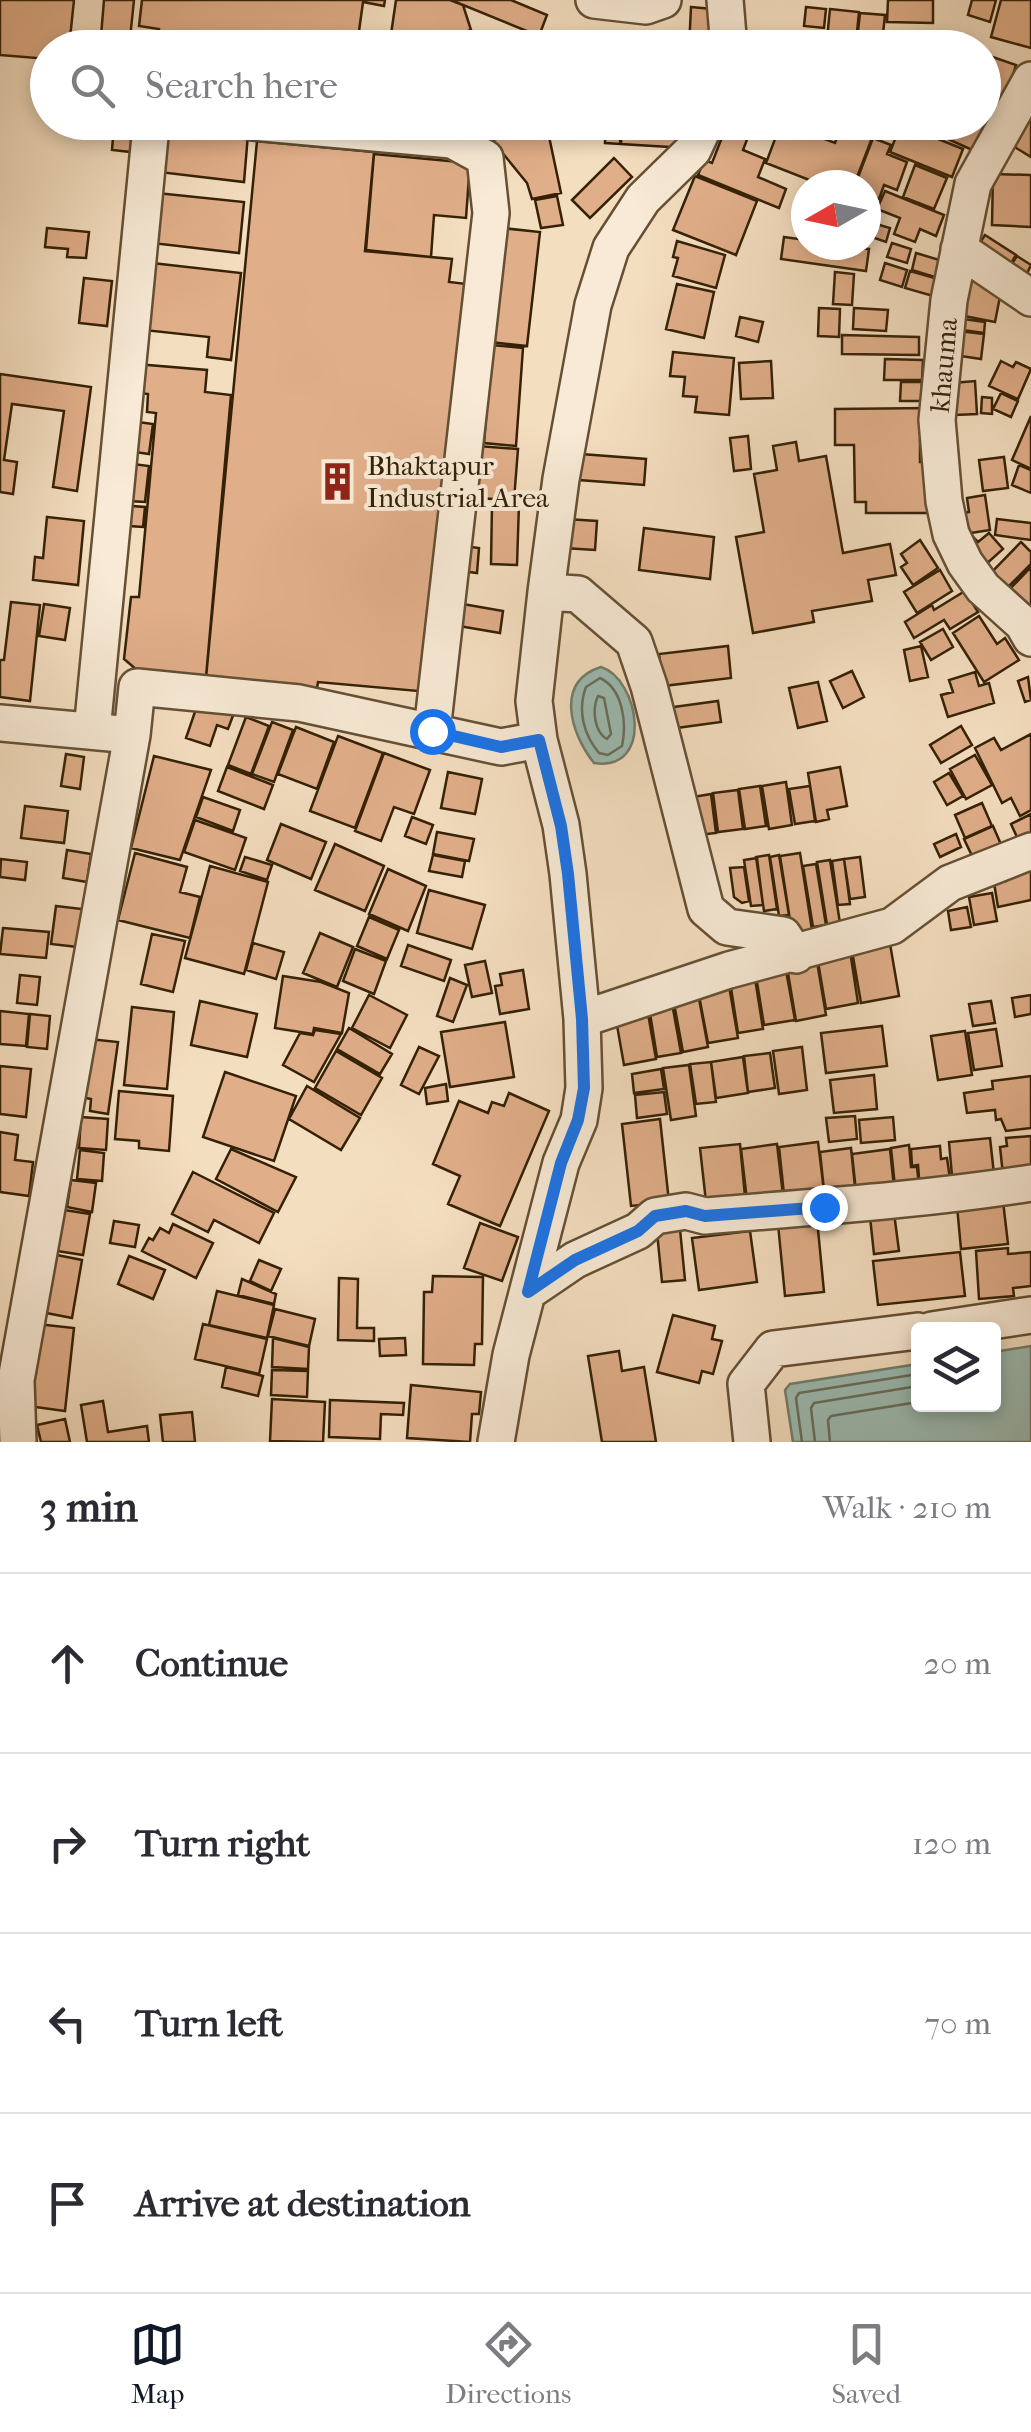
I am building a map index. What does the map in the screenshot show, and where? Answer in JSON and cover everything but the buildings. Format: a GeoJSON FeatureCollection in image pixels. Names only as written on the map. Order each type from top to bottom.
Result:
{"type":"FeatureCollection","features":[{"type":"Feature","properties":{"kind":"street"},"geometry":{"type":"LineString","coordinates":[[594,0],[646,6],[663,0]]}},
{"type":"Feature","properties":{"kind":"street"},"geometry":{"type":"LineString","coordinates":[[725,0],[728,30]]}},
{"type":"Feature","properties":{"kind":"street","name":"khauma"},"geometry":{"type":"LineString","coordinates":[[1001,134],[1031,80]]}},
{"type":"Feature","properties":{"kind":"street"},"geometry":{"type":"LineString","coordinates":[[92,731],[150,140]]}},
{"type":"Feature","properties":{"kind":"street"},"geometry":{"type":"LineString","coordinates":[[432,731],[491,213],[485,158],[452,140]]}},
{"type":"Feature","properties":{"kind":"street"},"geometry":{"type":"LineString","coordinates":[[496,1442],[511,1354],[584,1088],[582,1019],[561,826],[539,740],[534,701],[561,479],[593,306],[611,248],[642,199],[692,150],[697,140]]}},
{"type":"Feature","properties":{"kind":"street","name":"khauma"},"geometry":{"type":"LineString","coordinates":[[998,140],[973,184],[959,249],[941,359],[938,420],[944,502],[951,534],[983,588],[1023,624],[1031,638]]}},
{"type":"Feature","properties":{"kind":"street"},"geometry":{"type":"LineString","coordinates":[[959,249],[1031,298]]}},
{"type":"Feature","properties":{"kind":"street"},"geometry":{"type":"LineString","coordinates":[[546,592],[578,594],[634,642],[650,686],[706,909],[727,927],[783,935],[796,955]]}},
{"type":"Feature","properties":{"kind":"street"},"geometry":{"type":"LineString","coordinates":[[18,1442],[16,1380],[132,735],[136,687],[298,703],[501,747],[539,740]]}},
{"type":"Feature","properties":{"kind":"street"},"geometry":{"type":"LineString","coordinates":[[0,723],[132,735]]}},
{"type":"Feature","properties":{"kind":"street"},"geometry":{"type":"LineString","coordinates":[[582,1019],[730,970],[892,926],[950,883],[1031,850]]}},
{"type":"Feature","properties":{"kind":"street"},"geometry":{"type":"LineString","coordinates":[[528,1292],[575,1260],[638,1231],[655,1216],[686,1211],[705,1216],[824,1207],[1031,1183]]}},
{"type":"Feature","properties":{"kind":"street"},"geometry":{"type":"LineString","coordinates":[[985,1322],[1031,1315]]}},
{"type":"Feature","properties":{"kind":"street"},"geometry":{"type":"LineString","coordinates":[[752,1442],[746,1384],[773,1349],[911,1332]]}},
{"type":"Feature","properties":{"kind":"water"},"geometry":{"type":"Polygon","coordinates":[[[601,667],[625,688],[635,723],[626,753],[613,762],[594,763],[574,724],[572,696],[586,674],[601,667]]]}},
{"type":"Feature","properties":{"kind":"water"},"geometry":{"type":"Polygon","coordinates":[[[1031,1346],[1031,1442],[793,1442],[785,1390],[790,1384],[911,1365],[911,1412],[1001,1412],[1001,1351],[1031,1346]]]}},
{"type":"Feature","properties":{"kind":"place","name":"Bhaktapur Industrial Area"},"geometry":{"type":"Point","coordinates":[337,481]}},
{"type":"Feature","properties":{"kind":"route"},"geometry":{"type":"LineString","coordinates":[[432,731],[501,747],[539,740],[561,826],[582,1019],[584,1088],[528,1292],[575,1260],[638,1231],[655,1216],[686,1211],[705,1216],[824,1207]]}}]}
